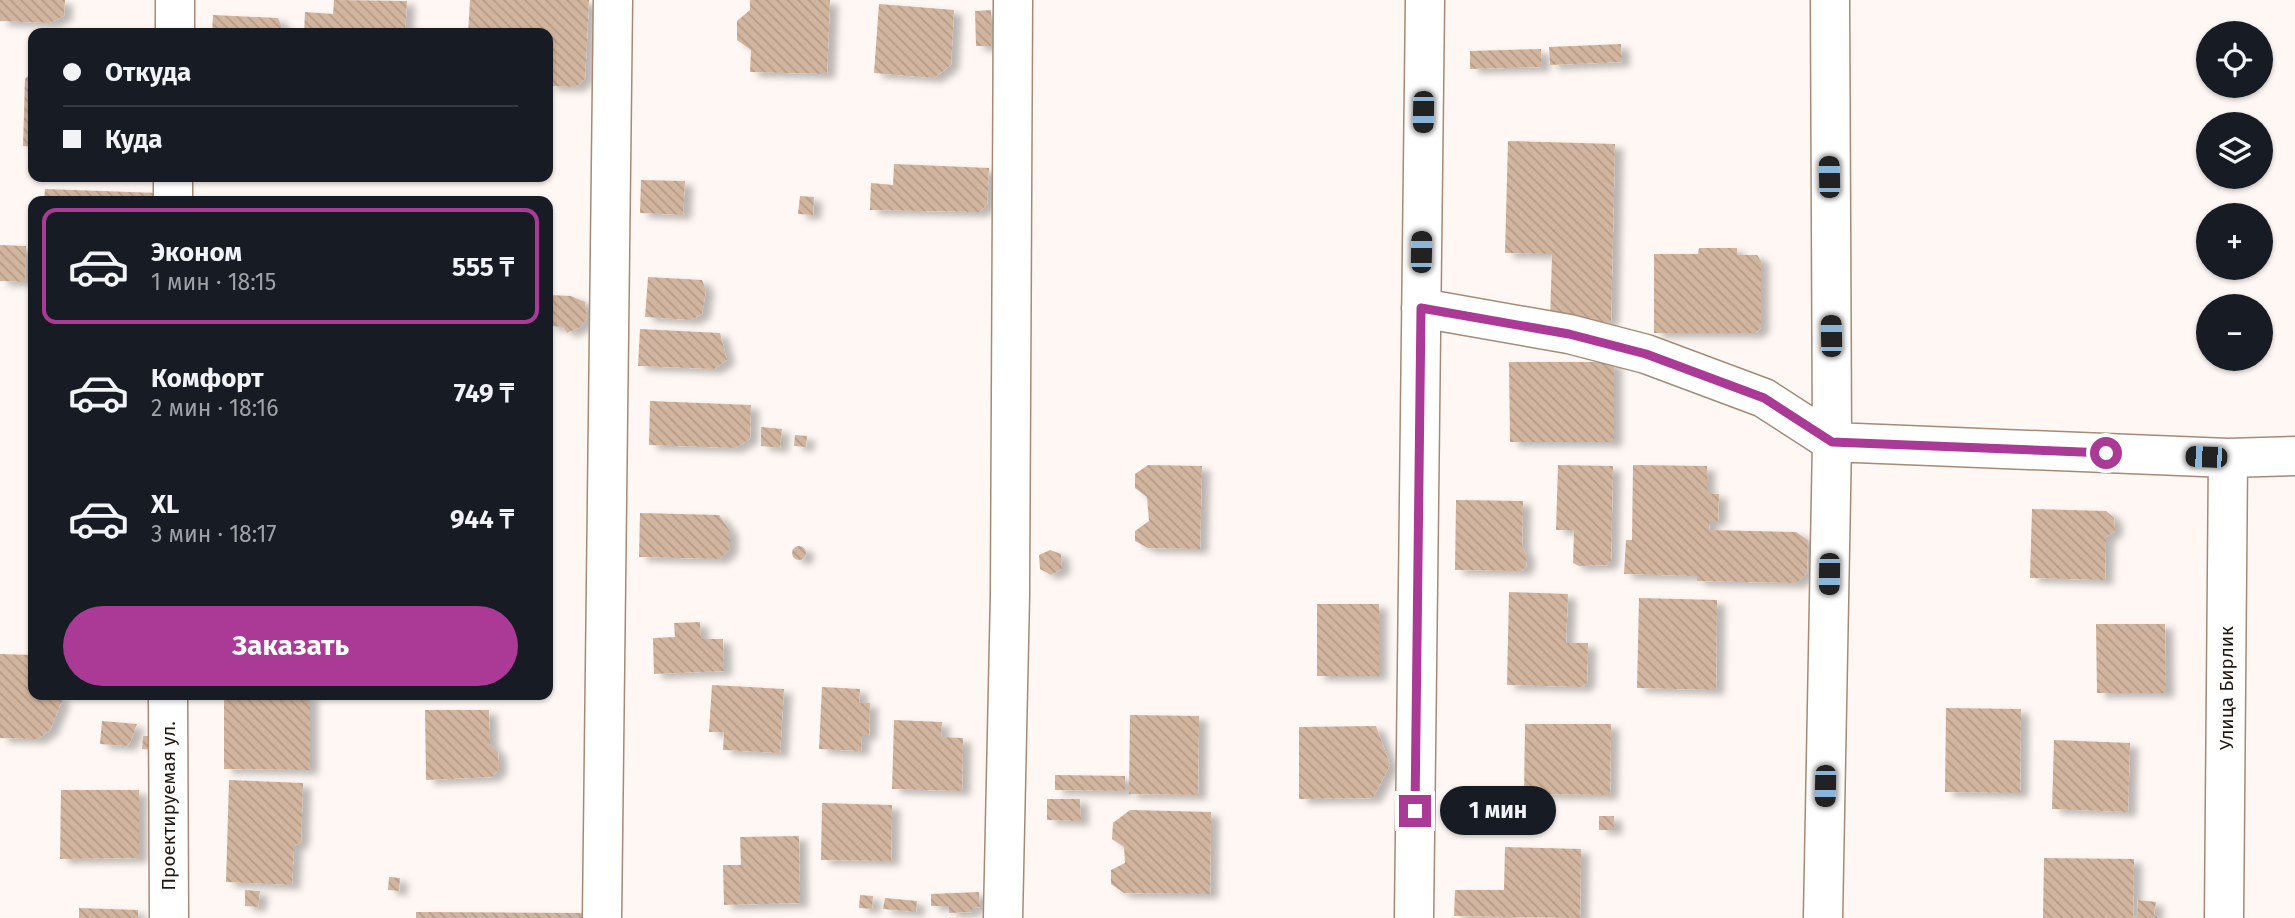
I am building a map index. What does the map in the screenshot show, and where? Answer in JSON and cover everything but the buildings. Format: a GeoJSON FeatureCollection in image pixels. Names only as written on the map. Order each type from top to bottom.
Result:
{"type":"FeatureCollection","features":[{"type":"Feature","properties":{"kind":"street"},"geometry":{"type":"LineString","coordinates":[[175,0],[175,28]]}},
{"type":"Feature","properties":{"kind":"street"},"geometry":{"type":"LineString","coordinates":[[602,918],[613,0]]}},
{"type":"Feature","properties":{"kind":"street"},"geometry":{"type":"LineString","coordinates":[[1003,918],[1010,595],[1013,0]]}},
{"type":"Feature","properties":{"kind":"street"},"geometry":{"type":"LineString","coordinates":[[1414,918],[1425,0]]}},
{"type":"Feature","properties":{"kind":"street"},"geometry":{"type":"LineString","coordinates":[[1823,918],[1832,442],[1830,0]]}},
{"type":"Feature","properties":{"kind":"street"},"geometry":{"type":"LineString","coordinates":[[1421,308],[1569,334],[1646,354],[1764,398],[1832,442],[2228,458],[2295,456]]}},
{"type":"Feature","properties":{"kind":"street","name":"Улица Бирлик"},"geometry":{"type":"LineString","coordinates":[[2224,918],[2228,458]]}},
{"type":"Feature","properties":{"kind":"street","name":"Проектируемая ул."},"geometry":{"type":"LineString","coordinates":[[168,700],[169,918]]}},
{"type":"Feature","properties":{"kind":"route"},"geometry":{"type":"LineString","coordinates":[[1415,811],[1421,308],[1569,334],[1646,354],[1764,398],[1832,442],[2106,453]]}}]}
